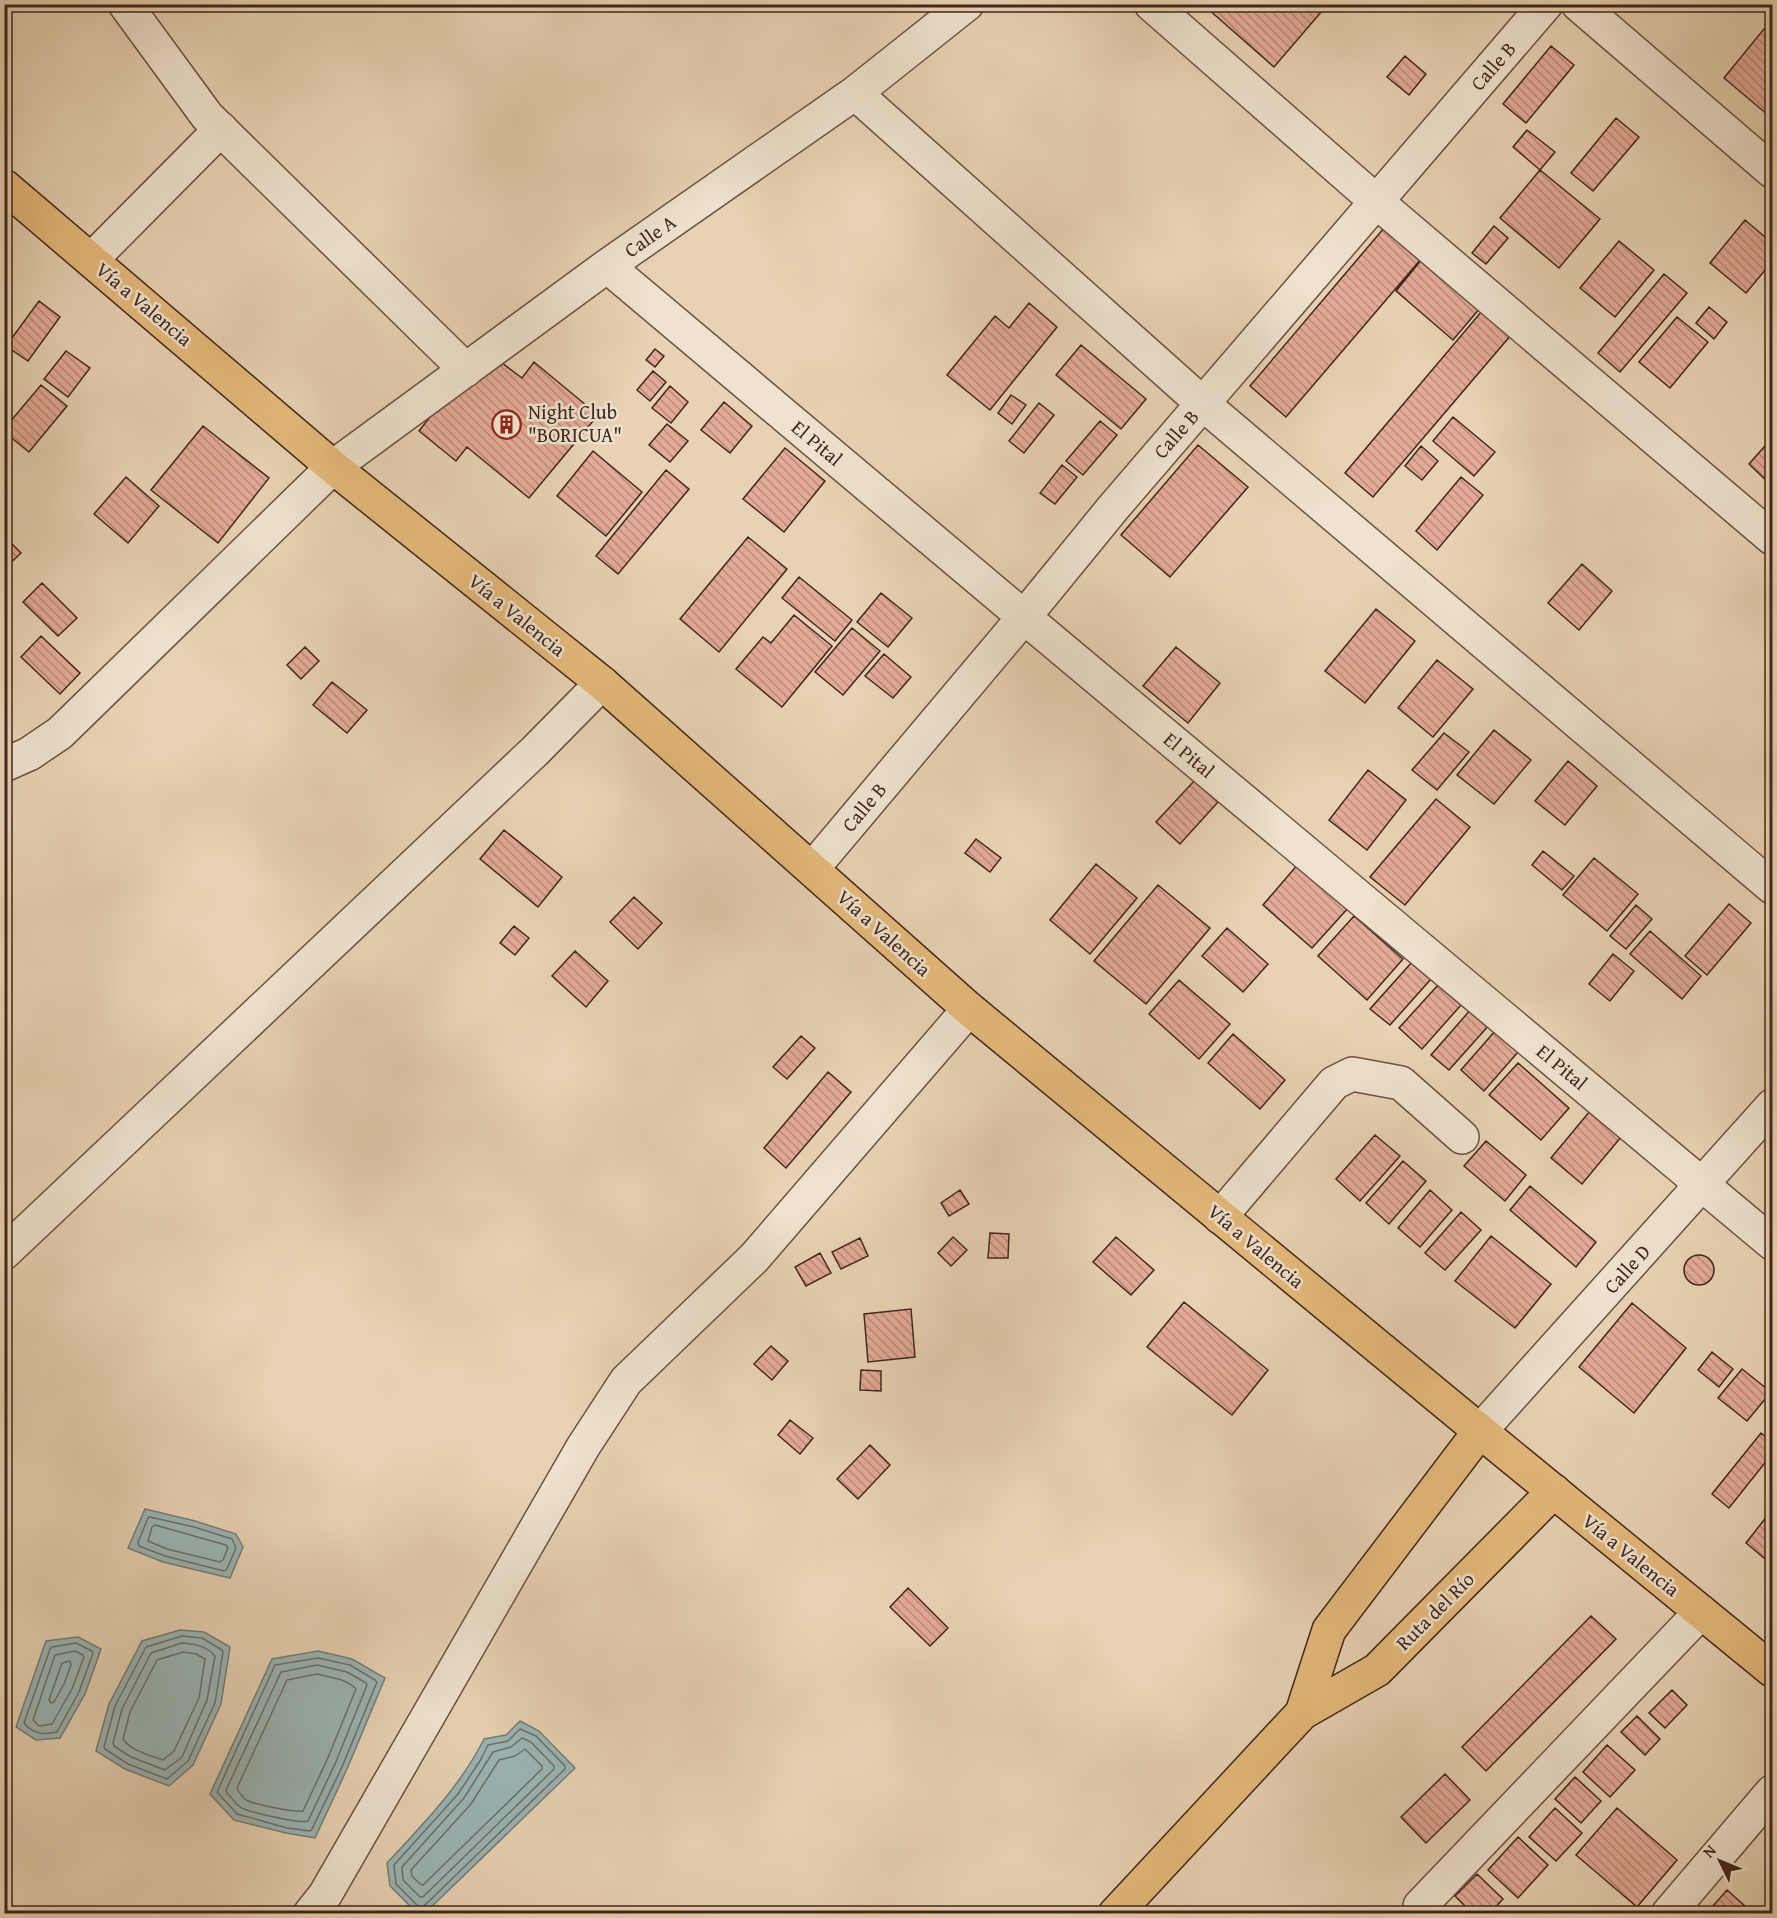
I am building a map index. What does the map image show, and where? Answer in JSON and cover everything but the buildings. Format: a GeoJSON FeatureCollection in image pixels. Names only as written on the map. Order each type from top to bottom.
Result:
{"type":"FeatureCollection","features":[{"type":"Feature","properties":{"kind":"main road","name":"Vía a Valencia"},"geometry":{"type":"LineString","coordinates":[[4,186],[333,467],[602,683],[969,1009],[1773,1670]]}},
{"type":"Feature","properties":{"kind":"main road","name":"Ruta del Río"},"geometry":{"type":"LineString","coordinates":[[1302,1713],[1329,1630],[1480,1431]]}},
{"type":"Feature","properties":{"kind":"main road","name":"Ruta del Río"},"geometry":{"type":"LineString","coordinates":[[1115,1914],[1302,1713],[1377,1670],[1554,1491]]}},
{"type":"Feature","properties":{"kind":"street"},"geometry":{"type":"LineString","coordinates":[[125,4],[207,116],[466,370]]}},
{"type":"Feature","properties":{"kind":"street","name":"Calle A"},"geometry":{"type":"LineString","coordinates":[[4,765],[30,754],[60,733],[333,467],[607,266],[855,93],[967,4]]}},
{"type":"Feature","properties":{"kind":"street"},"geometry":{"type":"LineString","coordinates":[[1151,4],[1377,202],[1773,538]]}},
{"type":"Feature","properties":{"kind":"street","name":"Calle B"},"geometry":{"type":"LineString","coordinates":[[812,869],[1202,403],[1546,4]]}},
{"type":"Feature","properties":{"kind":"street"},"geometry":{"type":"LineString","coordinates":[[1578,4],[1773,171]]}},
{"type":"Feature","properties":{"kind":"street"},"geometry":{"type":"LineString","coordinates":[[855,93],[1202,403],[1773,887]]}},
{"type":"Feature","properties":{"kind":"street"},"geometry":{"type":"LineString","coordinates":[[92,260],[221,129]]}},
{"type":"Feature","properties":{"kind":"street","name":"El Pital"},"geometry":{"type":"LineString","coordinates":[[607,266],[1773,1243]]}},
{"type":"Feature","properties":{"kind":"street"},"geometry":{"type":"LineString","coordinates":[[4,1253],[535,751],[602,683]]}},
{"type":"Feature","properties":{"kind":"street"},"geometry":{"type":"LineString","coordinates":[[310,1914],[325,1895],[583,1447],[626,1381],[754,1258],[969,1009]]}},
{"type":"Feature","properties":{"kind":"street"},"geometry":{"type":"LineString","coordinates":[[1220,1217],[1334,1083],[1352,1074],[1401,1083],[1462,1137]]}},
{"type":"Feature","properties":{"kind":"street","name":"Calle D"},"geometry":{"type":"LineString","coordinates":[[1480,1431],[1773,1106]]}},
{"type":"Feature","properties":{"kind":"street"},"geometry":{"type":"LineString","coordinates":[[1420,1906],[1701,1612]]}},
{"type":"Feature","properties":{"kind":"street"},"geometry":{"type":"LineString","coordinates":[[1668,1914],[1773,1792]]}},
{"type":"Feature","properties":{"kind":"water"},"geometry":{"type":"Polygon","coordinates":[[[145,1509],[236,1534],[243,1547],[230,1578],[163,1562],[128,1548],[145,1509]]]}},
{"type":"Feature","properties":{"kind":"water"},"geometry":{"type":"Polygon","coordinates":[[[180,1630],[204,1632],[230,1647],[221,1704],[193,1765],[169,1786],[125,1769],[96,1751],[109,1704],[142,1641],[180,1630]]]}},
{"type":"Feature","properties":{"kind":"water"},"geometry":{"type":"Polygon","coordinates":[[[78,1637],[101,1649],[85,1694],[60,1738],[36,1740],[16,1727],[46,1641],[78,1637]]]}},
{"type":"Feature","properties":{"kind":"water"},"geometry":{"type":"Polygon","coordinates":[[[318,1651],[352,1659],[385,1678],[315,1838],[234,1820],[210,1794],[272,1659],[318,1651]]]}},
{"type":"Feature","properties":{"kind":"water"},"geometry":{"type":"Polygon","coordinates":[[[520,1721],[539,1731],[575,1768],[425,1913],[417,1913],[390,1886],[387,1863],[452,1789],[484,1739],[506,1735],[520,1721]]]}},
{"type":"Feature","properties":{"kind":"place","name":"Night Club \"BORICUA\""},"geometry":{"type":"Point","coordinates":[507,424]}}]}
